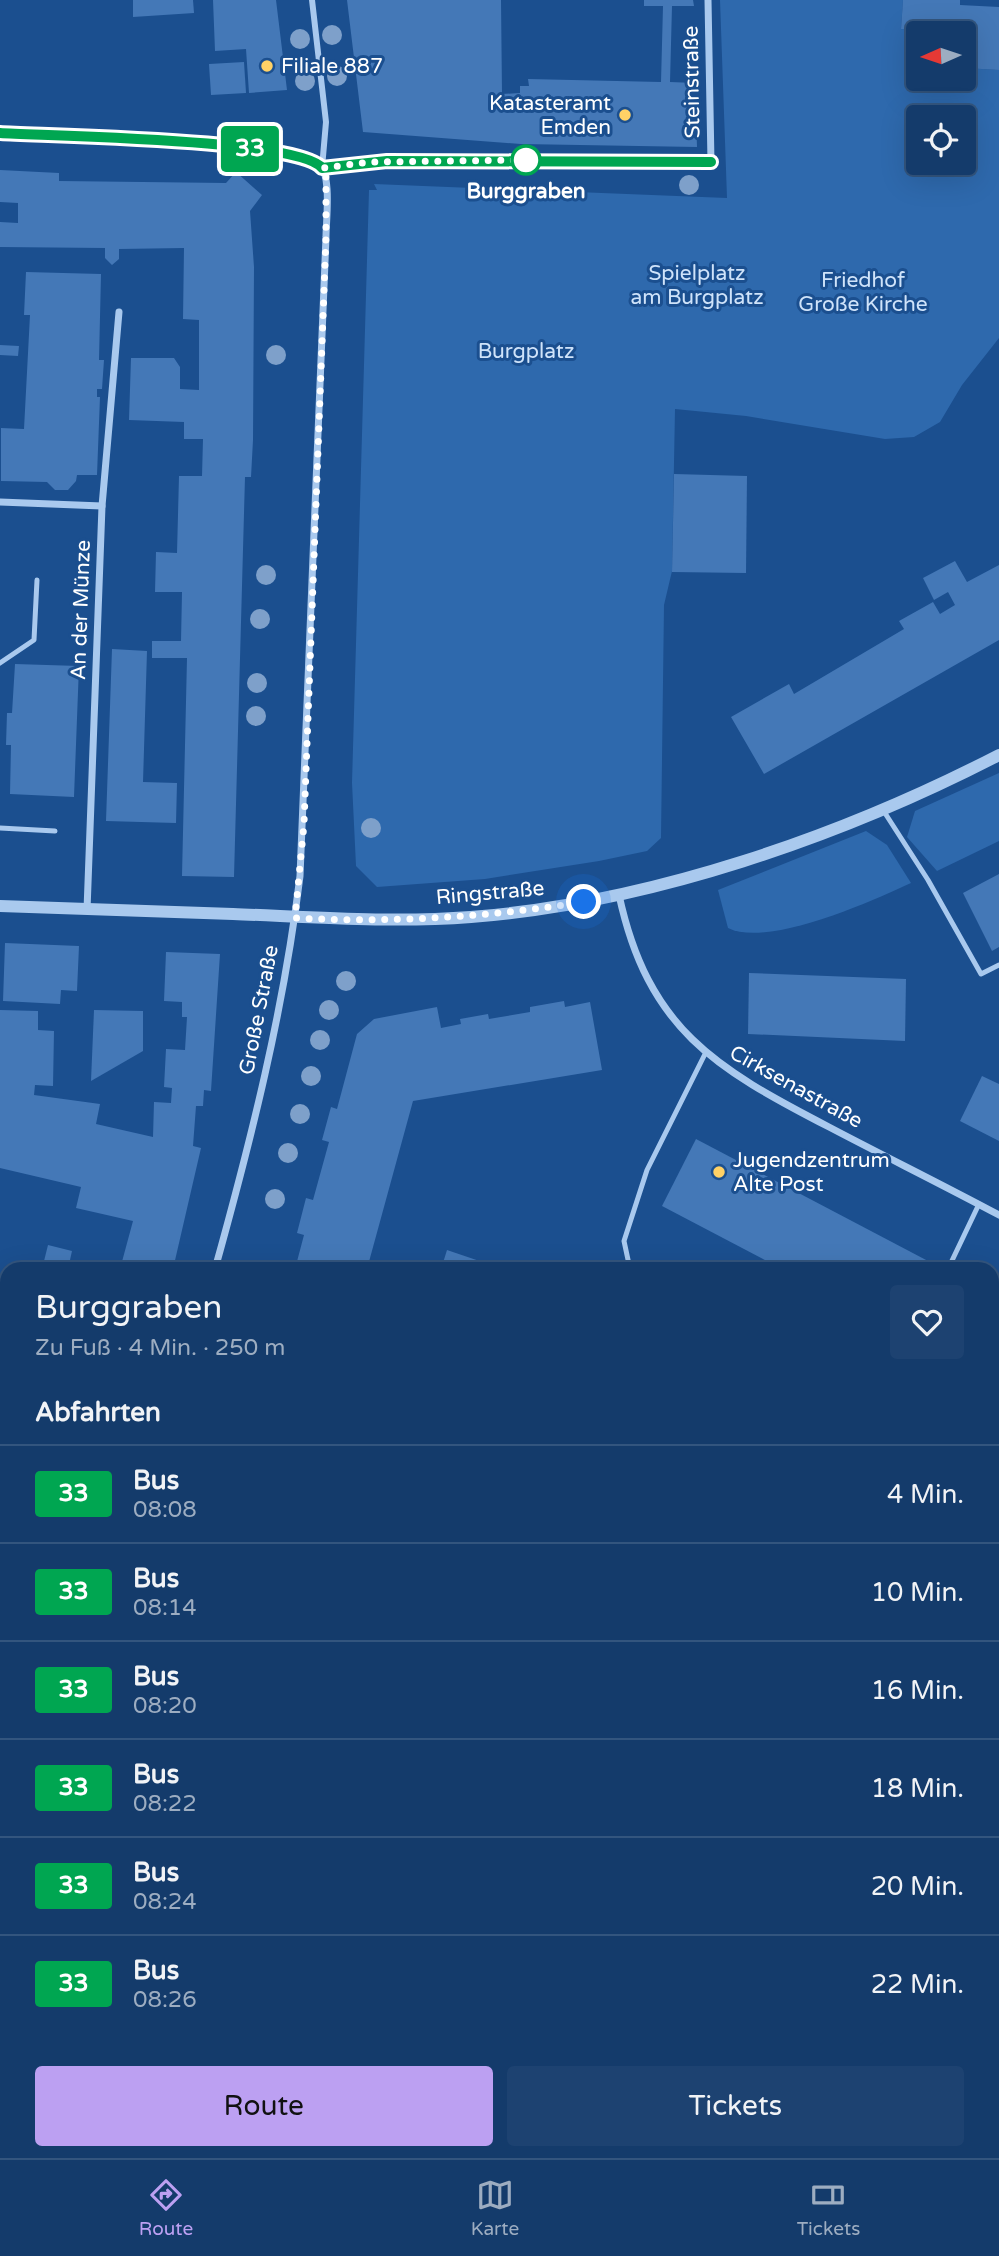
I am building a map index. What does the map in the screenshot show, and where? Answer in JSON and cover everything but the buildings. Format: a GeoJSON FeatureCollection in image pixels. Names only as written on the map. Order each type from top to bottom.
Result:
{"type":"FeatureCollection","features":[{"type":"Feature","properties":{"kind":"street","name":"Große Straße"},"geometry":{"type":"LineString","coordinates":[[217,1262],[257,1110],[295,918],[304,824],[326,237],[326,177],[322,168],[326,130],[312,0]]}},
{"type":"Feature","properties":{"kind":"street","name":"Steinstraße"},"geometry":{"type":"LineString","coordinates":[[322,168],[387,161],[711,162],[708,0]]}},
{"type":"Feature","properties":{"kind":"street"},"geometry":{"type":"LineString","coordinates":[[0,133],[201,143],[295,155],[313,161],[322,168]]}},
{"type":"Feature","properties":{"kind":"street","name":"An der Münze"},"geometry":{"type":"LineString","coordinates":[[87,910],[102,506],[119,312]]}},
{"type":"Feature","properties":{"kind":"street"},"geometry":{"type":"LineString","coordinates":[[0,502],[102,506]]}},
{"type":"Feature","properties":{"kind":"street","name":"Ringstraße"},"geometry":{"type":"LineString","coordinates":[[0,906],[385,920],[472,917],[619,895],[706,875],[881,808],[999,755]]}},
{"type":"Feature","properties":{"kind":"street","name":"Cirksenastraße"},"geometry":{"type":"LineString","coordinates":[[619,895],[631,945],[651,988],[675,1023],[705,1054],[723,1068],[777,1100],[999,1215]]}},
{"type":"Feature","properties":{"kind":"lane"},"geometry":{"type":"LineString","coordinates":[[0,663],[34,640],[37,580]]}},
{"type":"Feature","properties":{"kind":"lane"},"geometry":{"type":"LineString","coordinates":[[881,808],[928,880],[981,974],[999,965]]}},
{"type":"Feature","properties":{"kind":"lane"},"geometry":{"type":"LineString","coordinates":[[0,828],[55,831]]}},
{"type":"Feature","properties":{"kind":"lane"},"geometry":{"type":"LineString","coordinates":[[628,1262],[624,1241],[648,1170],[705,1054]]}},
{"type":"Feature","properties":{"kind":"lane"},"geometry":{"type":"LineString","coordinates":[[951,1262],[979,1204]]}},
{"type":"Feature","properties":{"kind":"green space","name":"Burgplatz"},"geometry":{"type":"Polygon","coordinates":[[[720,0],[903,0],[901,29],[906,29],[906,91],[976,91],[976,69],[999,70],[999,338],[962,385],[940,422],[914,437],[885,439],[746,416],[675,409],[672,571],[664,605],[661,838],[647,851],[485,879],[377,887],[356,866],[352,783],[369,190],[377,190],[374,184],[727,198],[720,0]]]}},
{"type":"Feature","properties":{"kind":"green space"},"geometry":{"type":"Polygon","coordinates":[[[999,773],[999,841],[937,871],[907,837],[915,811],[999,773]]]}},
{"type":"Feature","properties":{"kind":"green space"},"geometry":{"type":"Polygon","coordinates":[[[866,831],[887,845],[911,883],[847,910],[793,927],[746,933],[728,928],[718,890],[866,831]]]}},
{"type":"Feature","properties":{"kind":"bus line","name":"33"},"geometry":{"type":"LineString","coordinates":[[0,133],[201,143],[295,155],[313,161],[322,168],[387,161],[711,162]]}},
{"type":"Feature","properties":{"kind":"place","name":"Filiale 887"},"geometry":{"type":"Point","coordinates":[267,66]}},
{"type":"Feature","properties":{"kind":"place","name":"Katasteramt Emden"},"geometry":{"type":"Point","coordinates":[625,115]}},
{"type":"Feature","properties":{"kind":"place","name":"Burggraben"},"geometry":{"type":"Point","coordinates":[526,160]}},
{"type":"Feature","properties":{"kind":"place","name":"Jugendzentrum Alte Post"},"geometry":{"type":"Point","coordinates":[719,1172]}},
{"type":"Feature","properties":{"kind":"route"},"geometry":{"type":"LineString","coordinates":[[526,160],[371,162],[322,168],[326,177],[326,237],[304,824],[295,918],[385,920],[472,917],[584,902]]}},
{"type":"Feature","properties":{"kind":"park label","name":"Spielplatz am Burgplatz"},"geometry":{"type":"Point","coordinates":[697,285]}},
{"type":"Feature","properties":{"kind":"park label","name":"Friedhof Große Kirche"},"geometry":{"type":"Point","coordinates":[863,292]}}]}
